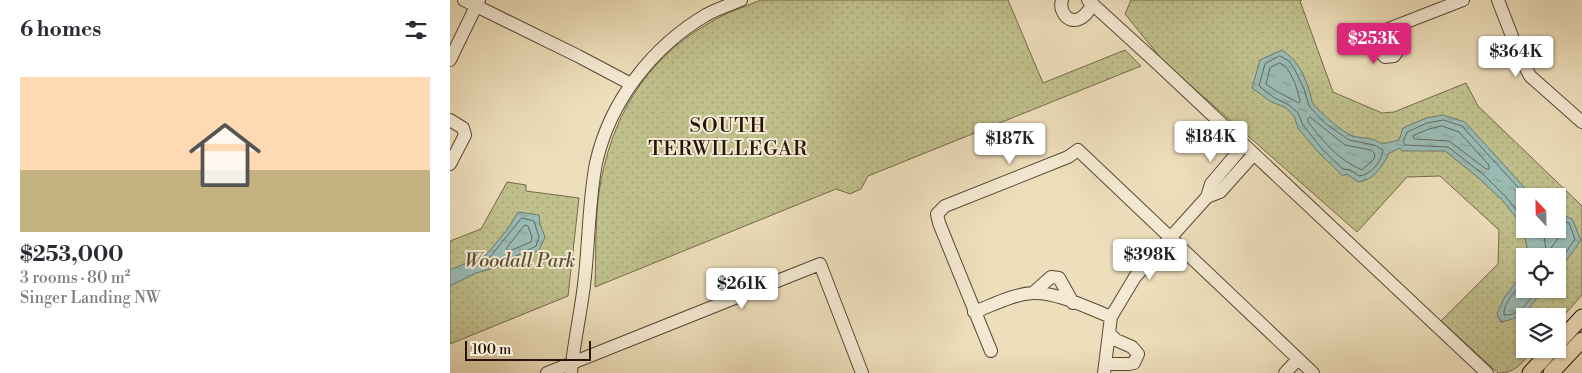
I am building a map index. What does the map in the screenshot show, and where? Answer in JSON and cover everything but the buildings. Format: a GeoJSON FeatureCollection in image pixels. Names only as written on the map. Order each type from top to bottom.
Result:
{"type":"FeatureCollection","features":[{"type":"Feature","properties":{"kind":"main road"},"geometry":{"type":"LineString","coordinates":[[1566,334],[1582,317]]}},
{"type":"Feature","properties":{"kind":"main road"},"geometry":{"type":"LineString","coordinates":[[1551,373],[1582,340]]}},
{"type":"Feature","properties":{"kind":"main road"},"geometry":{"type":"LineString","coordinates":[[1530,373],[1544,358]]}},
{"type":"Feature","properties":{"kind":"street"},"geometry":{"type":"LineString","coordinates":[[464,0],[478,3],[631,84]]}},
{"type":"Feature","properties":{"kind":"street"},"geometry":{"type":"LineString","coordinates":[[572,367],[585,278],[596,162],[609,122],[631,84],[651,58],[682,31],[707,14],[741,0]]}},
{"type":"Feature","properties":{"kind":"street"},"geometry":{"type":"LineString","coordinates":[[1062,0],[1064,14],[1072,20],[1087,14],[1090,2],[1487,373]]}},
{"type":"Feature","properties":{"kind":"street"},"geometry":{"type":"LineString","coordinates":[[1396,26],[1464,0]]}},
{"type":"Feature","properties":{"kind":"street"},"geometry":{"type":"LineString","coordinates":[[1498,0],[1530,76],[1582,122]]}},
{"type":"Feature","properties":{"kind":"street"},"geometry":{"type":"LineString","coordinates":[[450,60],[478,3]]}},
{"type":"Feature","properties":{"kind":"street"},"geometry":{"type":"LineString","coordinates":[[450,120],[463,128],[465,135],[450,164]]}},
{"type":"Feature","properties":{"kind":"street"},"geometry":{"type":"LineString","coordinates":[[1109,333],[1116,340],[1132,347],[1138,354],[1134,363],[1104,368],[1111,317],[1135,277],[1207,197],[1220,192],[1249,149]]}},
{"type":"Feature","properties":{"kind":"street"},"geometry":{"type":"LineString","coordinates":[[991,351],[938,223],[938,214],[945,206],[1068,157],[1078,150],[1313,373]]}},
{"type":"Feature","properties":{"kind":"street"},"geometry":{"type":"LineString","coordinates":[[547,373],[572,367],[820,264],[862,373]]}},
{"type":"Feature","properties":{"kind":"street"},"geometry":{"type":"LineString","coordinates":[[1033,293],[1051,277],[1059,278],[1073,303]]}},
{"type":"Feature","properties":{"kind":"street"},"geometry":{"type":"LineString","coordinates":[[974,312],[1008,299],[1033,293],[1050,294],[1111,317]]}},
{"type":"Feature","properties":{"kind":"street"},"geometry":{"type":"LineString","coordinates":[[1285,373],[1298,359]]}},
{"type":"Feature","properties":{"kind":"green space"},"geometry":{"type":"Polygon","coordinates":[[[761,0],[1008,0],[1043,83],[1125,50],[1141,66],[868,176],[861,189],[850,194],[836,189],[595,287],[597,214],[604,166],[612,140],[634,94],[666,55],[686,38],[721,16],[761,0]]]}},
{"type":"Feature","properties":{"kind":"green space"},"geometry":{"type":"Polygon","coordinates":[[[1131,0],[1302,0],[1300,1],[1333,92],[1382,113],[1394,112],[1466,83],[1478,106],[1563,188],[1516,188],[1516,238],[1566,238],[1566,191],[1582,206],[1582,295],[1566,313],[1566,308],[1516,308],[1516,358],[1526,358],[1515,369],[1505,373],[1498,373],[1441,321],[1498,264],[1499,230],[1440,176],[1407,177],[1357,232],[1164,62],[1125,14],[1131,0]]]}},
{"type":"Feature","properties":{"kind":"green space","name":"Woodall Park"},"geometry":{"type":"Polygon","coordinates":[[[507,182],[526,185],[526,191],[579,198],[568,296],[450,344],[450,241],[481,229],[507,182]]]}},
{"type":"Feature","properties":{"kind":"water"},"geometry":{"type":"Polygon","coordinates":[[[1282,50],[1295,62],[1302,72],[1314,105],[1338,127],[1353,136],[1372,139],[1382,144],[1399,140],[1403,128],[1426,118],[1443,115],[1465,122],[1525,188],[1516,188],[1516,217],[1503,201],[1480,179],[1445,151],[1402,151],[1400,148],[1389,153],[1380,168],[1369,179],[1358,182],[1347,174],[1343,176],[1318,152],[1298,128],[1294,116],[1286,108],[1270,101],[1252,88],[1260,60],[1282,50]]]}},
{"type":"Feature","properties":{"kind":"water"},"geometry":{"type":"Polygon","coordinates":[[[518,212],[539,215],[545,237],[539,250],[512,263],[476,273],[450,286],[450,270],[486,255],[507,230],[518,212]]]}},
{"type":"Feature","properties":{"kind":"water"},"geometry":{"type":"Polygon","coordinates":[[[1566,216],[1572,219],[1581,240],[1566,261],[1566,248],[1527,247],[1525,238],[1566,238],[1566,216]]]}},
{"type":"Feature","properties":{"kind":"water"},"geometry":{"type":"Polygon","coordinates":[[[1516,282],[1516,298],[1536,298],[1528,308],[1516,308],[1516,317],[1501,322],[1497,314],[1504,298],[1516,282]]]}},
{"type":"Feature","properties":{"kind":"district","name":"SOUTH TERWILLEGAR"},"geometry":{"type":"Point","coordinates":[728,138]}}]}
